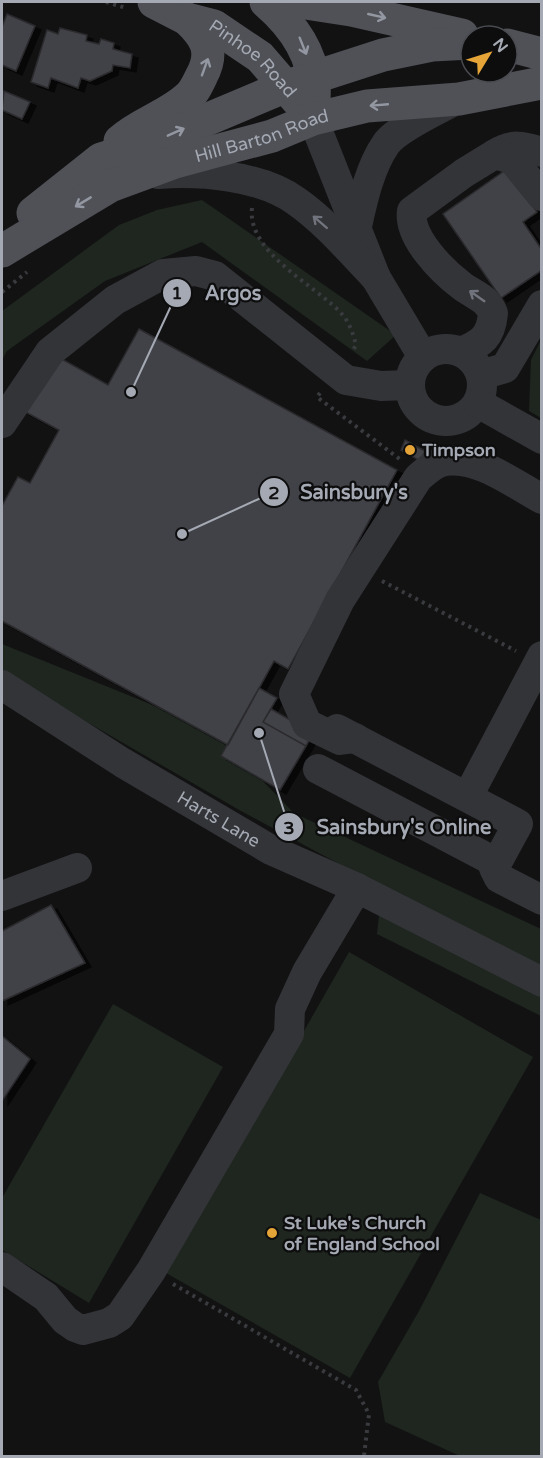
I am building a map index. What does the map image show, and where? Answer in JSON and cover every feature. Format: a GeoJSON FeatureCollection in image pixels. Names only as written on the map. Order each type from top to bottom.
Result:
{"type":"FeatureCollection","features":[{"type":"Feature","properties":{"kind":"main road","name":"Pinhoe Road"},"geometry":{"type":"LineString","coordinates":[[154,2],[187,19],[214,26],[260,57],[313,119]]}},
{"type":"Feature","properties":{"kind":"main road","name":"Pinhoe Road"},"geometry":{"type":"LineString","coordinates":[[266,2],[285,18],[299,37],[316,78],[313,119]]}},
{"type":"Feature","properties":{"kind":"main road"},"geometry":{"type":"LineString","coordinates":[[299,2],[351,10],[459,34]]}},
{"type":"Feature","properties":{"kind":"main road","name":"Pinhoe Road"},"geometry":{"type":"LineString","coordinates":[[101,159],[134,128],[187,98],[197,85],[208,64],[209,51],[200,32],[187,19]]}},
{"type":"Feature","properties":{"kind":"main road","name":"Hill Barton Road"},"geometry":{"type":"LineString","coordinates":[[2,243],[30,216],[101,159],[149,144],[284,87],[383,54],[432,45],[459,44]]}},
{"type":"Feature","properties":{"kind":"main road"},"geometry":{"type":"LineString","coordinates":[[519,48],[542,54]]}},
{"type":"Feature","properties":{"kind":"main road","name":"Hill Barton Road"},"geometry":{"type":"LineString","coordinates":[[2,251],[110,186],[175,162],[272,136],[313,119],[367,106],[459,99],[542,83]]}},
{"type":"Feature","properties":{"kind":"street"},"geometry":{"type":"LineString","coordinates":[[357,226],[364,194],[386,142],[416,122],[459,99]]}},
{"type":"Feature","properties":{"kind":"street"},"geometry":{"type":"LineString","coordinates":[[313,119],[376,278],[423,357]]}},
{"type":"Feature","properties":{"kind":"street"},"geometry":{"type":"LineString","coordinates":[[461,352],[482,343],[491,331],[493,313],[482,297],[461,285],[415,237],[412,228],[412,211],[507,147],[516,146],[542,152]]}},
{"type":"Feature","properties":{"kind":"street"},"geometry":{"type":"LineString","coordinates":[[495,154],[512,159],[542,196]]}},
{"type":"Feature","properties":{"kind":"street"},"geometry":{"type":"LineString","coordinates":[[135,176],[188,172],[225,175],[261,185],[295,200],[332,232],[376,278]]}},
{"type":"Feature","properties":{"kind":"street"},"geometry":{"type":"LineString","coordinates":[[2,423],[50,352],[115,300],[163,274],[196,271],[215,276],[346,380],[381,387],[410,385]]}},
{"type":"Feature","properties":{"kind":"street"},"geometry":{"type":"LineString","coordinates":[[542,305],[505,368],[479,389],[460,419],[436,420],[417,407],[410,385],[416,364],[423,357],[442,349],[461,352],[470,358],[479,389],[542,439]]}},
{"type":"Feature","properties":{"kind":"street"},"geometry":{"type":"LineString","coordinates":[[542,498],[475,463],[445,460],[431,467],[418,478],[358,569],[314,650],[294,694],[302,711],[518,824],[494,868],[499,878],[542,900]]}},
{"type":"Feature","properties":{"kind":"street"},"geometry":{"type":"LineString","coordinates":[[468,796],[540,660]]}},
{"type":"Feature","properties":{"kind":"street","name":"Harts Lane"},"geometry":{"type":"LineString","coordinates":[[2,686],[123,763],[271,850],[357,888],[542,982]]}},
{"type":"Feature","properties":{"kind":"street"},"geometry":{"type":"LineString","coordinates":[[318,769],[497,863]]}},
{"type":"Feature","properties":{"kind":"street"},"geometry":{"type":"LineString","coordinates":[[2,896],[77,868]]}},
{"type":"Feature","properties":{"kind":"street"},"geometry":{"type":"LineString","coordinates":[[2,1267],[46,1297],[65,1320],[83,1330],[109,1323],[120,1316],[151,1270],[289,1034],[290,1009],[303,981],[357,888]]}},
{"type":"Feature","properties":{"kind":"path"},"geometry":{"type":"LineString","coordinates":[[2,292],[37,266]]}},
{"type":"Feature","properties":{"kind":"path"},"geometry":{"type":"LineString","coordinates":[[358,569],[540,660]]}},
{"type":"Feature","properties":{"kind":"path"},"geometry":{"type":"LineString","coordinates":[[151,1270],[356,1390],[369,1414],[364,1456]]}},
{"type":"Feature","properties":{"kind":"shaded area"},"geometry":{"type":"Polygon","coordinates":[[[202,200],[396,335],[367,361],[202,242],[105,281],[7,351],[2,360],[2,311],[119,225],[157,210],[202,200]]]}},
{"type":"Feature","properties":{"kind":"shaded area"},"geometry":{"type":"Polygon","coordinates":[[[541,340],[541,418],[529,411],[531,360],[541,340]]]}},
{"type":"Feature","properties":{"kind":"shaded area"},"geometry":{"type":"Polygon","coordinates":[[[2,644],[212,729],[294,813],[541,929],[541,1016],[377,934],[382,887],[241,811],[2,673],[2,644]]]}},
{"type":"Feature","properties":{"kind":"shaded area"},"geometry":{"type":"Polygon","coordinates":[[[349,952],[533,1057],[350,1378],[166,1273],[349,952]]]}},
{"type":"Feature","properties":{"kind":"shaded area"},"geometry":{"type":"Polygon","coordinates":[[[113,1004],[223,1067],[89,1303],[2,1250],[2,1198],[113,1004]]]}},
{"type":"Feature","properties":{"kind":"shaded area"},"geometry":{"type":"Polygon","coordinates":[[[480,1193],[541,1220],[541,1456],[460,1456],[385,1422],[378,1382],[419,1311],[480,1193]]]}},
{"type":"Feature","properties":{"kind":"building"},"geometry":{"type":"Polygon","coordinates":[[[7,14],[35,26],[16,71],[2,65],[2,27],[7,14]]]}},
{"type":"Feature","properties":{"kind":"building"},"geometry":{"type":"Polygon","coordinates":[[[60,28],[87,35],[86,41],[99,44],[101,39],[114,43],[113,49],[132,54],[130,68],[113,65],[112,71],[90,81],[81,78],[78,88],[51,78],[48,88],[31,82],[47,30],[58,34],[60,28]]]}},
{"type":"Feature","properties":{"kind":"building"},"geometry":{"type":"Polygon","coordinates":[[[4,91],[30,102],[22,119],[2,110],[4,91]]]}},
{"type":"Feature","properties":{"kind":"building"},"geometry":{"type":"Polygon","coordinates":[[[507,169],[537,212],[523,222],[542,250],[542,270],[501,298],[443,214],[507,169]]]}},
{"type":"Feature","properties":{"kind":"building"},"geometry":{"type":"Polygon","coordinates":[[[139,329],[397,470],[288,669],[274,661],[228,745],[2,621],[2,506],[18,477],[30,483],[59,430],[20,409],[51,353],[108,385],[139,329]]]}},
{"type":"Feature","properties":{"kind":"building"},"geometry":{"type":"Polygon","coordinates":[[[405,440],[425,451],[420,461],[401,450],[405,440]]]}},
{"type":"Feature","properties":{"kind":"building"},"geometry":{"type":"Polygon","coordinates":[[[259,688],[277,698],[263,722],[306,746],[280,790],[221,756],[259,688]]]}},
{"type":"Feature","properties":{"kind":"building"},"geometry":{"type":"Polygon","coordinates":[[[271,709],[313,733],[306,746],[263,722],[271,709]]]}},
{"type":"Feature","properties":{"kind":"building"},"geometry":{"type":"Polygon","coordinates":[[[51,905],[85,963],[2,1001],[2,931],[51,905]]]}},
{"type":"Feature","properties":{"kind":"building"},"geometry":{"type":"Polygon","coordinates":[[[2,1036],[30,1059],[2,1101],[2,1036]]]}},
{"type":"Feature","properties":{"kind":"place","name":"Argos"},"geometry":{"type":"Point","coordinates":[131,392]}},
{"type":"Feature","properties":{"kind":"place","name":"Timpson"},"geometry":{"type":"Point","coordinates":[410,450]}},
{"type":"Feature","properties":{"kind":"place","name":"Sainsbury's"},"geometry":{"type":"Point","coordinates":[182,534]}},
{"type":"Feature","properties":{"kind":"place","name":"Sainsbury's Online"},"geometry":{"type":"Point","coordinates":[259,733]}},
{"type":"Feature","properties":{"kind":"place","name":"St Luke's Church of England School"},"geometry":{"type":"Point","coordinates":[272,1233]}}]}
